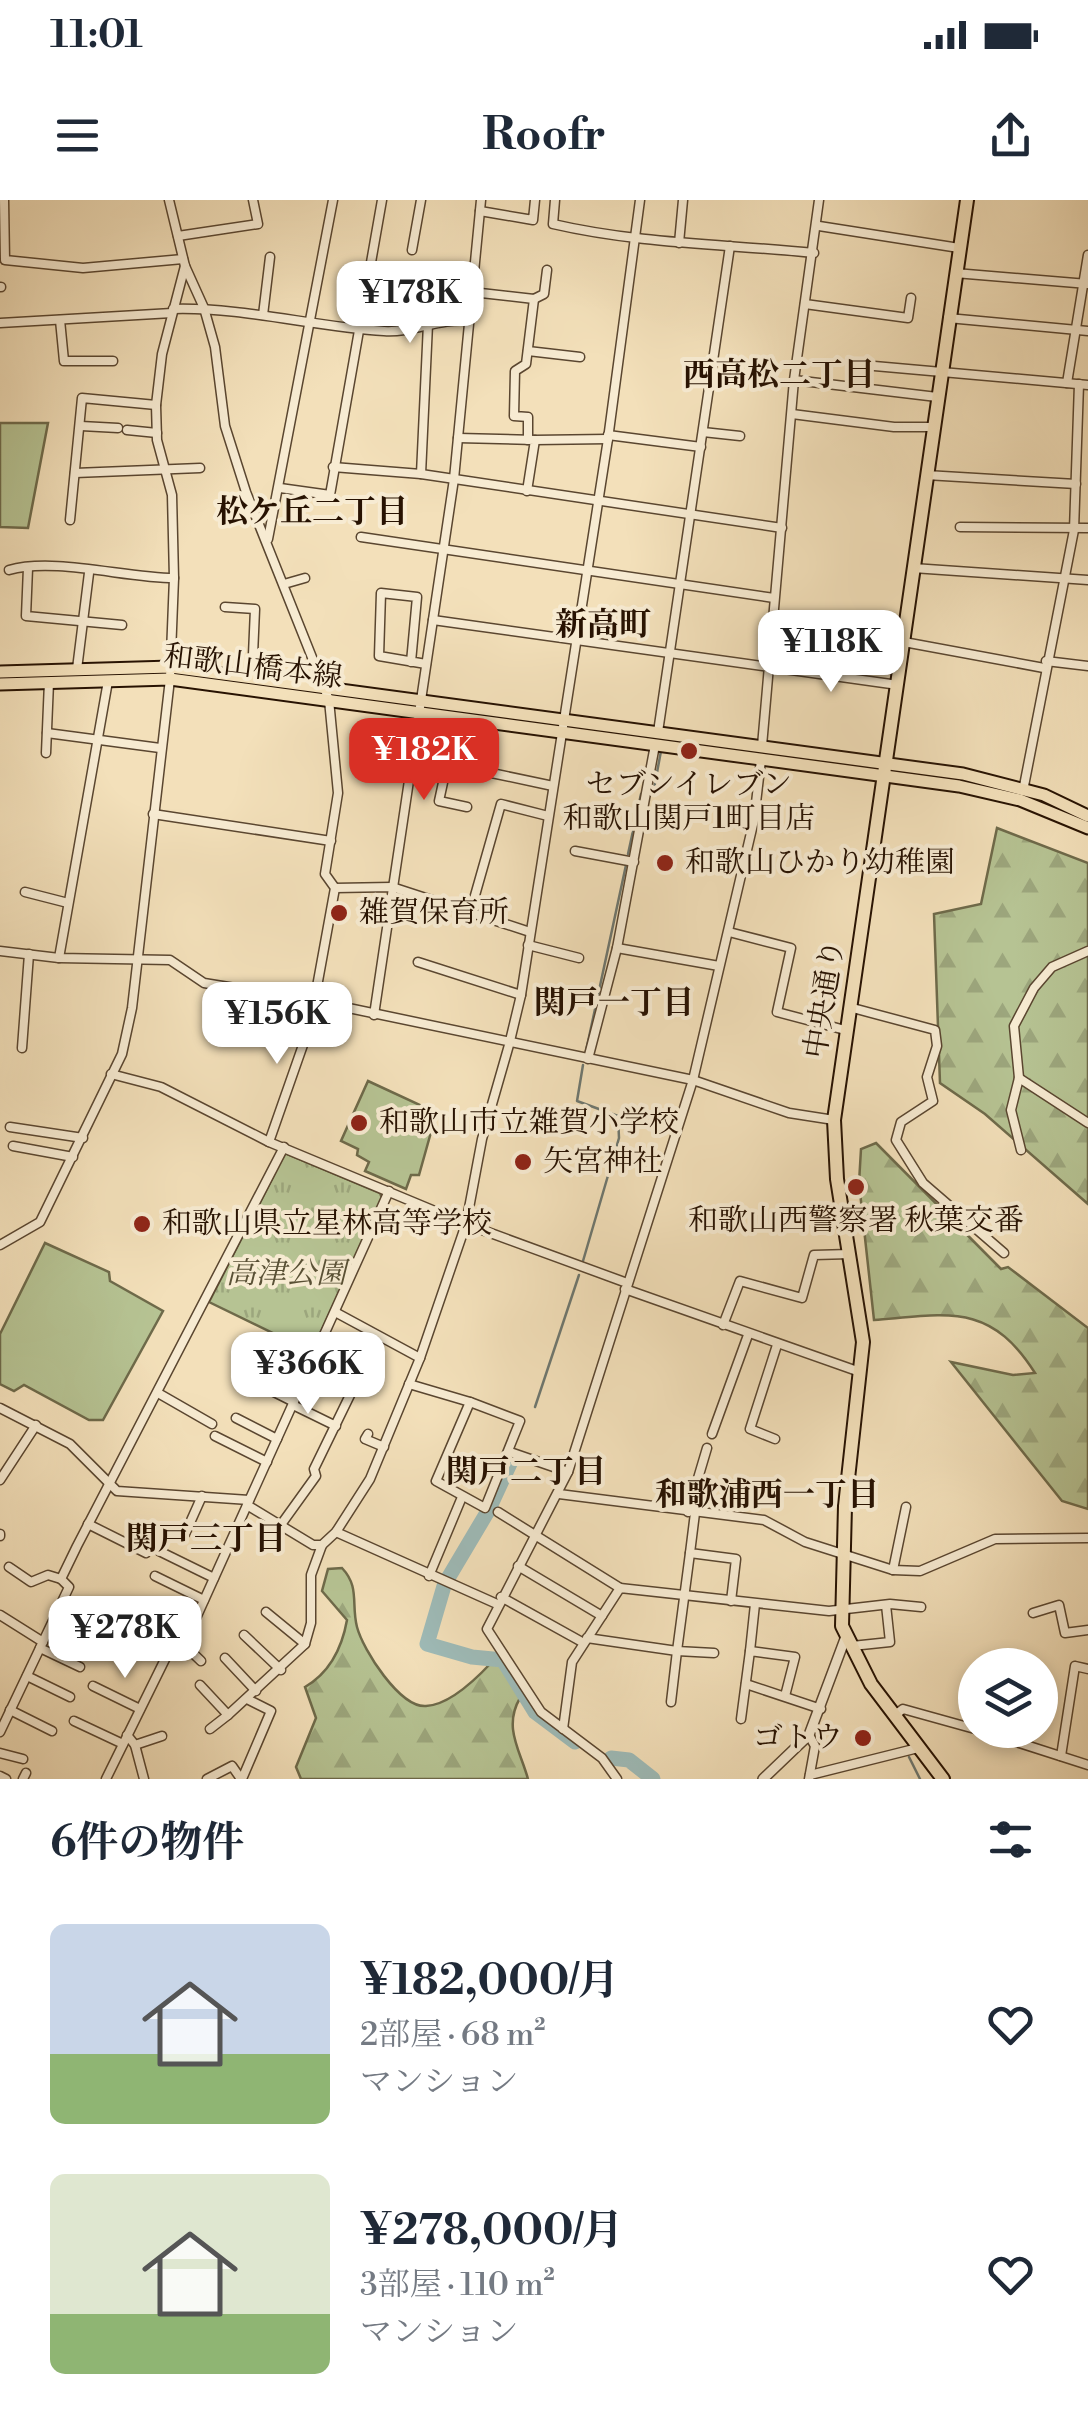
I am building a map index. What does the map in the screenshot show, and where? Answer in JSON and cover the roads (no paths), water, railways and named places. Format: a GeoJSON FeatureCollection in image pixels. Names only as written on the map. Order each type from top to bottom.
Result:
{"type":"FeatureCollection","features":[{"type":"Feature","properties":{"kind":"highway","name":"中央通り"},"geometry":{"type":"LineString","coordinates":[[937,1776],[847,1643],[840,1611],[841,1552],[863,1342],[837,1179],[834,1120],[967,200]]}},
{"type":"Feature","properties":{"kind":"main road","name":"和歌山橋本線"},"geometry":{"type":"LineString","coordinates":[[0,672],[78,669],[252,678],[323,686],[420,706],[887,770],[1022,794],[1088,816]]}},
{"type":"Feature","properties":{"kind":"main road","name":"和歌山橋本線"},"geometry":{"type":"LineString","coordinates":[[0,684],[170,673],[330,700],[420,706],[456,718],[562,726]]}},
{"type":"Feature","properties":{"kind":"main road","name":"和歌山橋本線"},"geometry":{"type":"LineString","coordinates":[[1022,794],[1088,828]]}},
{"type":"Feature","properties":{"kind":"street"},"geometry":{"type":"LineString","coordinates":[[4,200],[5,260],[84,268],[184,262]]}},
{"type":"Feature","properties":{"kind":"street"},"geometry":{"type":"LineString","coordinates":[[169,200],[184,262],[215,346],[225,426],[330,700],[338,793],[325,874],[334,888],[303,1051],[269,1142]]}},
{"type":"Feature","properties":{"kind":"street"},"geometry":{"type":"LineString","coordinates":[[178,236],[258,224],[253,200]]}},
{"type":"Feature","properties":{"kind":"street"},"geometry":{"type":"LineString","coordinates":[[268,542],[333,200]]}},
{"type":"Feature","properties":{"kind":"street"},"geometry":{"type":"LineString","coordinates":[[280,488],[330,495],[356,326],[382,200]]}},
{"type":"Feature","properties":{"kind":"street"},"geometry":{"type":"LineString","coordinates":[[412,250],[421,200]]}},
{"type":"Feature","properties":{"kind":"street"},"geometry":{"type":"LineString","coordinates":[[374,1015],[454,479],[480,200]]}},
{"type":"Feature","properties":{"kind":"street"},"geometry":{"type":"LineString","coordinates":[[480,211],[533,220],[535,200]]}},
{"type":"Feature","properties":{"kind":"street"},"geometry":{"type":"LineString","coordinates":[[555,200],[553,224],[634,240],[814,253]]}},
{"type":"Feature","properties":{"kind":"street"},"geometry":{"type":"LineString","coordinates":[[210,1730],[304,1644],[312,1623],[311,1574],[322,1546],[336,1532],[384,1448],[466,1224],[482,1139],[521,994],[608,437],[640,200]]}},
{"type":"Feature","properties":{"kind":"street"},"geometry":{"type":"LineString","coordinates":[[679,243],[683,200]]}},
{"type":"Feature","properties":{"kind":"street"},"geometry":{"type":"LineString","coordinates":[[617,1779],[602,1758],[540,1712],[488,1633],[499,1600],[568,1472],[693,1080],[729,932],[754,820],[794,380],[819,226],[819,200]]}},
{"type":"Feature","properties":{"kind":"street"},"geometry":{"type":"LineString","coordinates":[[819,226],[959,248]]}},
{"type":"Feature","properties":{"kind":"street"},"geometry":{"type":"LineString","coordinates":[[588,1059],[617,948],[657,738],[730,246]]}},
{"type":"Feature","properties":{"kind":"street"},"geometry":{"type":"LineString","coordinates":[[1068,383],[1088,255]]}},
{"type":"Feature","properties":{"kind":"street"},"geometry":{"type":"LineString","coordinates":[[263,315],[270,257]]}},
{"type":"Feature","properties":{"kind":"street"},"geometry":{"type":"LineString","coordinates":[[0,1245],[40,1222],[83,1138],[122,1054],[140,958],[170,673],[174,578],[169,472],[156,433],[156,405],[184,262]]}},
{"type":"Feature","properties":{"kind":"street"},"geometry":{"type":"LineString","coordinates":[[472,292],[534,299],[544,294],[546,270]]}},
{"type":"Feature","properties":{"kind":"street"},"geometry":{"type":"LineString","coordinates":[[955,273],[1086,284]]}},
{"type":"Feature","properties":{"kind":"street"},"geometry":{"type":"LineString","coordinates":[[805,304],[908,318],[910,298]]}},
{"type":"Feature","properties":{"kind":"street"},"geometry":{"type":"LineString","coordinates":[[527,491],[532,440],[528,417],[514,416],[515,372],[526,364],[534,299]]}},
{"type":"Feature","properties":{"kind":"street"},"geometry":{"type":"LineString","coordinates":[[0,323],[204,308],[387,332],[446,319],[469,321]]}},
{"type":"Feature","properties":{"kind":"street"},"geometry":{"type":"LineString","coordinates":[[948,318],[1088,331]]}},
{"type":"Feature","properties":{"kind":"street"},"geometry":{"type":"LineString","coordinates":[[60,320],[64,362],[113,361]]}},
{"type":"Feature","properties":{"kind":"street"},"geometry":{"type":"LineString","coordinates":[[421,474],[428,324]]}},
{"type":"Feature","properties":{"kind":"street"},"geometry":{"type":"LineString","coordinates":[[528,351],[580,357]]}},
{"type":"Feature","properties":{"kind":"street"},"geometry":{"type":"LineString","coordinates":[[863,364],[1083,385],[1074,530],[1022,794]]}},
{"type":"Feature","properties":{"kind":"street"},"geometry":{"type":"LineString","coordinates":[[794,380],[937,397]]}},
{"type":"Feature","properties":{"kind":"street"},"geometry":{"type":"LineString","coordinates":[[70,520],[82,398],[156,405]]}},
{"type":"Feature","properties":{"kind":"street"},"geometry":{"type":"LineString","coordinates":[[792,414],[894,427],[933,427]]}},
{"type":"Feature","properties":{"kind":"street"},"geometry":{"type":"LineString","coordinates":[[80,426],[156,433]]}},
{"type":"Feature","properties":{"kind":"street"},"geometry":{"type":"LineString","coordinates":[[703,432],[740,436]]}},
{"type":"Feature","properties":{"kind":"street"},"geometry":{"type":"LineString","coordinates":[[458,438],[608,437],[701,447]]}},
{"type":"Feature","properties":{"kind":"street"},"geometry":{"type":"LineString","coordinates":[[334,467],[421,474],[782,528]]}},
{"type":"Feature","properties":{"kind":"street"},"geometry":{"type":"LineString","coordinates":[[75,473],[200,468]]}},
{"type":"Feature","properties":{"kind":"street"},"geometry":{"type":"LineString","coordinates":[[926,476],[1076,484]]}},
{"type":"Feature","properties":{"kind":"street"},"geometry":{"type":"LineString","coordinates":[[960,527],[1088,528]]}},
{"type":"Feature","properties":{"kind":"street"},"geometry":{"type":"LineString","coordinates":[[362,537],[774,598]]}},
{"type":"Feature","properties":{"kind":"street"},"geometry":{"type":"LineString","coordinates":[[28,568],[26,616],[122,626]]}},
{"type":"Feature","properties":{"kind":"street"},"geometry":{"type":"LineString","coordinates":[[913,568],[1088,580]]}},
{"type":"Feature","properties":{"kind":"street"},"geometry":{"type":"LineString","coordinates":[[10,570],[174,578]]}},
{"type":"Feature","properties":{"kind":"street"},"geometry":{"type":"LineString","coordinates":[[78,669],[89,572]]}},
{"type":"Feature","properties":{"kind":"street"},"geometry":{"type":"LineString","coordinates":[[284,584],[305,578]]}},
{"type":"Feature","properties":{"kind":"street"},"geometry":{"type":"LineString","coordinates":[[411,662],[417,597],[381,592],[379,656],[411,662],[426,664]]}},
{"type":"Feature","properties":{"kind":"street"},"geometry":{"type":"LineString","coordinates":[[225,607],[255,609],[252,678]]}},
{"type":"Feature","properties":{"kind":"street"},"geometry":{"type":"LineString","coordinates":[[434,620],[898,686]]}},
{"type":"Feature","properties":{"kind":"street"},"geometry":{"type":"LineString","coordinates":[[904,642],[1045,665],[1088,666]]}},
{"type":"Feature","properties":{"kind":"street"},"geometry":{"type":"LineString","coordinates":[[58,958],[108,680]]}},
{"type":"Feature","properties":{"kind":"street"},"geometry":{"type":"LineString","coordinates":[[46,754],[49,682]]}},
{"type":"Feature","properties":{"kind":"street"},"geometry":{"type":"LineString","coordinates":[[456,718],[439,801],[467,806]]}},
{"type":"Feature","properties":{"kind":"street"},"geometry":{"type":"LineString","coordinates":[[47,732],[160,748]]}},
{"type":"Feature","properties":{"kind":"street"},"geometry":{"type":"LineString","coordinates":[[482,770],[553,786]]}},
{"type":"Feature","properties":{"kind":"street"},"geometry":{"type":"LineString","coordinates":[[470,912],[501,804],[548,816]]}},
{"type":"Feature","properties":{"kind":"street"},"geometry":{"type":"LineString","coordinates":[[153,814],[330,841]]}},
{"type":"Feature","properties":{"kind":"street"},"geometry":{"type":"LineString","coordinates":[[575,851],[634,862]]}},
{"type":"Feature","properties":{"kind":"street"},"geometry":{"type":"LineString","coordinates":[[334,888],[392,887],[530,932]]}},
{"type":"Feature","properties":{"kind":"street"},"geometry":{"type":"LineString","coordinates":[[25,892],[68,903]]}},
{"type":"Feature","properties":{"kind":"street"},"geometry":{"type":"LineString","coordinates":[[729,932],[791,948],[777,1012],[845,1030]]}},
{"type":"Feature","properties":{"kind":"street"},"geometry":{"type":"LineString","coordinates":[[528,945],[579,958]]}},
{"type":"Feature","properties":{"kind":"street"},"geometry":{"type":"LineString","coordinates":[[617,948],[720,966]]}},
{"type":"Feature","properties":{"kind":"street"},"geometry":{"type":"LineString","coordinates":[[0,951],[58,958],[176,962],[204,983],[315,1001],[693,1080],[789,1112],[834,1120]]}},
{"type":"Feature","properties":{"kind":"street"},"geometry":{"type":"LineString","coordinates":[[1021,1150],[1011,1110],[1019,1078],[1014,1026],[1034,988],[1052,967],[1088,952]]}},
{"type":"Feature","properties":{"kind":"street"},"geometry":{"type":"LineString","coordinates":[[22,1048],[28,954]]}},
{"type":"Feature","properties":{"kind":"street"},"geometry":{"type":"LineString","coordinates":[[418,962],[521,994]]}},
{"type":"Feature","properties":{"kind":"street"},"geometry":{"type":"LineString","coordinates":[[849,1007],[934,1030],[938,1046],[927,1077],[933,1100],[901,1122],[896,1140],[924,1183],[1004,1254]]}},
{"type":"Feature","properties":{"kind":"street"},"geometry":{"type":"LineString","coordinates":[[111,1074],[162,1087],[269,1142],[466,1224],[723,1325],[860,1372]]}},
{"type":"Feature","properties":{"kind":"street"},"geometry":{"type":"LineString","coordinates":[[1019,1078],[1088,1123]]}},
{"type":"Feature","properties":{"kind":"street"},"geometry":{"type":"LineString","coordinates":[[10,1127],[83,1138]]}},
{"type":"Feature","properties":{"kind":"street"},"geometry":{"type":"LineString","coordinates":[[13,1146],[73,1157]]}},
{"type":"Feature","properties":{"kind":"street"},"geometry":{"type":"LineString","coordinates":[[61,1579],[284,1147]]}},
{"type":"Feature","properties":{"kind":"street"},"geometry":{"type":"LineString","coordinates":[[178,1639],[187,1638],[389,1192]]}},
{"type":"Feature","properties":{"kind":"street"},"geometry":{"type":"LineString","coordinates":[[723,1325],[740,1281],[802,1298],[814,1255],[850,1254]]}},
{"type":"Feature","properties":{"kind":"street"},"geometry":{"type":"LineString","coordinates":[[334,1312],[420,1358]]}},
{"type":"Feature","properties":{"kind":"street"},"geometry":{"type":"LineString","coordinates":[[712,1434],[748,1334]]}},
{"type":"Feature","properties":{"kind":"street"},"geometry":{"type":"LineString","coordinates":[[775,1439],[750,1429],[778,1344]]}},
{"type":"Feature","properties":{"kind":"street"},"geometry":{"type":"LineString","coordinates":[[280,1526],[316,1476],[314,1468],[351,1392],[345,1380],[354,1360],[320,1345]]}},
{"type":"Feature","properties":{"kind":"street"},"geometry":{"type":"LineString","coordinates":[[270,1354],[256,1383],[336,1426]]}},
{"type":"Feature","properties":{"kind":"street"},"geometry":{"type":"LineString","coordinates":[[409,1384],[470,1402],[520,1421],[485,1508],[436,1482],[470,1402]]}},
{"type":"Feature","properties":{"kind":"street"},"geometry":{"type":"LineString","coordinates":[[158,1394],[212,1424]]}},
{"type":"Feature","properties":{"kind":"street"},"geometry":{"type":"LineString","coordinates":[[2,1412],[70,1444],[117,1491],[248,1502],[306,1542],[322,1546]]}},
{"type":"Feature","properties":{"kind":"street"},"geometry":{"type":"LineString","coordinates":[[236,1418],[277,1438]]}},
{"type":"Feature","properties":{"kind":"street"},"geometry":{"type":"LineString","coordinates":[[0,1480],[36,1425]]}},
{"type":"Feature","properties":{"kind":"street"},"geometry":{"type":"LineString","coordinates":[[368,1434],[366,1438],[384,1448]]}},
{"type":"Feature","properties":{"kind":"street"},"geometry":{"type":"LineString","coordinates":[[215,1436],[266,1462]]}},
{"type":"Feature","properties":{"kind":"street"},"geometry":{"type":"LineString","coordinates":[[671,1702],[692,1512],[707,1448]]}},
{"type":"Feature","properties":{"kind":"street"},"geometry":{"type":"LineString","coordinates":[[510,1452],[568,1472]]}},
{"type":"Feature","properties":{"kind":"street"},"geometry":{"type":"LineString","coordinates":[[559,1494],[764,1520],[805,1542],[892,1570],[920,1572],[995,1539],[1088,1538]]}},
{"type":"Feature","properties":{"kind":"street"},"geometry":{"type":"LineString","coordinates":[[185,1534],[202,1496]]}},
{"type":"Feature","properties":{"kind":"street"},"geometry":{"type":"LineString","coordinates":[[429,1576],[462,1497]]}},
{"type":"Feature","properties":{"kind":"street"},"geometry":{"type":"LineString","coordinates":[[892,1570],[906,1507]]}},
{"type":"Feature","properties":{"kind":"street"},"geometry":{"type":"LineString","coordinates":[[498,1512],[620,1588],[840,1611],[886,1605],[922,1607]]}},
{"type":"Feature","properties":{"kind":"street"},"geometry":{"type":"LineString","coordinates":[[88,1524],[146,1552]]}},
{"type":"Feature","properties":{"kind":"street"},"geometry":{"type":"LineString","coordinates":[[336,1532],[429,1576],[499,1600],[584,1640],[714,1653]]}},
{"type":"Feature","properties":{"kind":"street"},"geometry":{"type":"LineString","coordinates":[[159,1551],[214,1578]]}},
{"type":"Feature","properties":{"kind":"street"},"geometry":{"type":"LineString","coordinates":[[690,1553],[736,1559],[731,1601]]}},
{"type":"Feature","properties":{"kind":"street"},"geometry":{"type":"LineString","coordinates":[[518,1566],[602,1616]]}},
{"type":"Feature","properties":{"kind":"street"},"geometry":{"type":"LineString","coordinates":[[1,1725],[69,1586],[48,1576],[31,1582],[9,1568]]}},
{"type":"Feature","properties":{"kind":"street"},"geometry":{"type":"LineString","coordinates":[[156,1576],[204,1600]]}},
{"type":"Feature","properties":{"kind":"street"},"geometry":{"type":"LineString","coordinates":[[563,1729],[572,1662],[620,1588]]}},
{"type":"Feature","properties":{"kind":"street"},"geometry":{"type":"LineString","coordinates":[[741,1719],[755,1604]]}},
{"type":"Feature","properties":{"kind":"street"},"geometry":{"type":"LineString","coordinates":[[764,1779],[808,1735],[847,1643],[890,1642],[886,1605]]}},
{"type":"Feature","properties":{"kind":"street"},"geometry":{"type":"LineString","coordinates":[[1033,1613],[1059,1605],[1065,1633],[1088,1630]]}},
{"type":"Feature","properties":{"kind":"street"},"geometry":{"type":"LineString","coordinates":[[127,1611],[178,1639],[201,1661]]}},
{"type":"Feature","properties":{"kind":"street"},"geometry":{"type":"LineString","coordinates":[[266,1612],[304,1644]]}},
{"type":"Feature","properties":{"kind":"street"},"geometry":{"type":"LineString","coordinates":[[0,1615],[80,1667]]}},
{"type":"Feature","properties":{"kind":"street"},"geometry":{"type":"LineString","coordinates":[[244,1635],[280,1670]]}},
{"type":"Feature","properties":{"kind":"street"},"geometry":{"type":"LineString","coordinates":[[106,1779],[178,1639]]}},
{"type":"Feature","properties":{"kind":"street"},"geometry":{"type":"LineString","coordinates":[[750,1652],[795,1657],[784,1696]]}},
{"type":"Feature","properties":{"kind":"street"},"geometry":{"type":"LineString","coordinates":[[225,1658],[256,1691]]}},
{"type":"Feature","properties":{"kind":"street"},"geometry":{"type":"LineString","coordinates":[[1061,1756],[1075,1666],[1088,1668]]}},
{"type":"Feature","properties":{"kind":"street"},"geometry":{"type":"LineString","coordinates":[[27,1676],[70,1696]]}},
{"type":"Feature","properties":{"kind":"street"},"geometry":{"type":"LineString","coordinates":[[746,1684],[821,1709]]}},
{"type":"Feature","properties":{"kind":"street"},"geometry":{"type":"LineString","coordinates":[[200,1685],[228,1715]]}},
{"type":"Feature","properties":{"kind":"street"},"geometry":{"type":"LineString","coordinates":[[93,1686],[140,1709]]}},
{"type":"Feature","properties":{"kind":"street"},"geometry":{"type":"LineString","coordinates":[[207,1779],[232,1766],[242,1779],[271,1711],[246,1699]]}},
{"type":"Feature","properties":{"kind":"street"},"geometry":{"type":"LineString","coordinates":[[894,1715],[903,1709],[958,1724]]}},
{"type":"Feature","properties":{"kind":"street"},"geometry":{"type":"LineString","coordinates":[[10,1710],[52,1731]]}},
{"type":"Feature","properties":{"kind":"street"},"geometry":{"type":"LineString","coordinates":[[74,1721],[135,1746],[144,1779]]}},
{"type":"Feature","properties":{"kind":"street"},"geometry":{"type":"LineString","coordinates":[[808,1735],[816,1746],[810,1777],[918,1748]]}},
{"type":"Feature","properties":{"kind":"street"},"geometry":{"type":"LineString","coordinates":[[135,1746],[162,1736]]}},
{"type":"Feature","properties":{"kind":"street"},"geometry":{"type":"LineString","coordinates":[[1036,1748],[1088,1765]]}},
{"type":"Feature","properties":{"kind":"street"},"geometry":{"type":"LineString","coordinates":[[0,1753],[23,1758]]}},
{"type":"Feature","properties":{"kind":"waterway"},"geometry":{"type":"LineString","coordinates":[[653,794],[661,751]]}},
{"type":"Feature","properties":{"kind":"waterway"},"geometry":{"type":"LineString","coordinates":[[628,854],[641,794]]}},
{"type":"Feature","properties":{"kind":"waterway"},"geometry":{"type":"LineString","coordinates":[[586,1051],[626,865]]}},
{"type":"Feature","properties":{"kind":"waterway"},"geometry":{"type":"LineString","coordinates":[[583,1065],[577,1101],[618,1116],[619,1138],[583,1261]]}},
{"type":"Feature","properties":{"kind":"waterway"},"geometry":{"type":"LineString","coordinates":[[535,1407],[579,1275]]}},
{"type":"Feature","properties":{"kind":"waterway"},"geometry":{"type":"LineString","coordinates":[[447,1580],[488,1511],[513,1457]]}},
{"type":"Feature","properties":{"kind":"waterway"},"geometry":{"type":"LineString","coordinates":[[444,1586],[427,1644],[472,1657],[503,1660],[535,1712],[575,1742]]}},
{"type":"Feature","properties":{"kind":"waterway"},"geometry":{"type":"LineString","coordinates":[[909,1757],[920,1779]]}},
{"type":"Feature","properties":{"kind":"waterway"},"geometry":{"type":"LineString","coordinates":[[611,1758],[629,1760],[653,1779]]}},
{"type":"Feature","properties":{"kind":"place","name":"セブンイレブン 和歌山関戸1町目店"},"geometry":{"type":"Point","coordinates":[689,751]}},
{"type":"Feature","properties":{"kind":"place","name":"和歌山ひかり幼稚園"},"geometry":{"type":"Point","coordinates":[665,863]}},
{"type":"Feature","properties":{"kind":"place","name":"雑賀保育所"},"geometry":{"type":"Point","coordinates":[339,913]}},
{"type":"Feature","properties":{"kind":"place","name":"和歌山市立雑賀小学校"},"geometry":{"type":"Point","coordinates":[359,1123]}},
{"type":"Feature","properties":{"kind":"place","name":"矢宮神社"},"geometry":{"type":"Point","coordinates":[523,1162]}},
{"type":"Feature","properties":{"kind":"place","name":"和歌山西警察署 秋葉交番"},"geometry":{"type":"Point","coordinates":[856,1187]}},
{"type":"Feature","properties":{"kind":"place","name":"和歌山県立星林高等学校"},"geometry":{"type":"Point","coordinates":[142,1224]}},
{"type":"Feature","properties":{"kind":"place","name":"ゴトウ"},"geometry":{"type":"Point","coordinates":[863,1738]}},
{"type":"Feature","properties":{"kind":"district","name":"西高松二丁目"},"geometry":{"type":"Point","coordinates":[779,375]}},
{"type":"Feature","properties":{"kind":"district","name":"松ケ丘二丁目"},"geometry":{"type":"Point","coordinates":[312,512]}},
{"type":"Feature","properties":{"kind":"district","name":"新高町"},"geometry":{"type":"Point","coordinates":[603,625]}},
{"type":"Feature","properties":{"kind":"district","name":"関戸一丁目"},"geometry":{"type":"Point","coordinates":[614,1003]}},
{"type":"Feature","properties":{"kind":"district","name":"関戸二丁目"},"geometry":{"type":"Point","coordinates":[526,1472]}},
{"type":"Feature","properties":{"kind":"district","name":"和歌浦西一丁目"},"geometry":{"type":"Point","coordinates":[767,1495]}},
{"type":"Feature","properties":{"kind":"district","name":"関戸三丁目"},"geometry":{"type":"Point","coordinates":[206,1539]}},
{"type":"Feature","properties":{"kind":"park label","name":"高津公園"},"geometry":{"type":"Point","coordinates":[286,1274]}}]}
